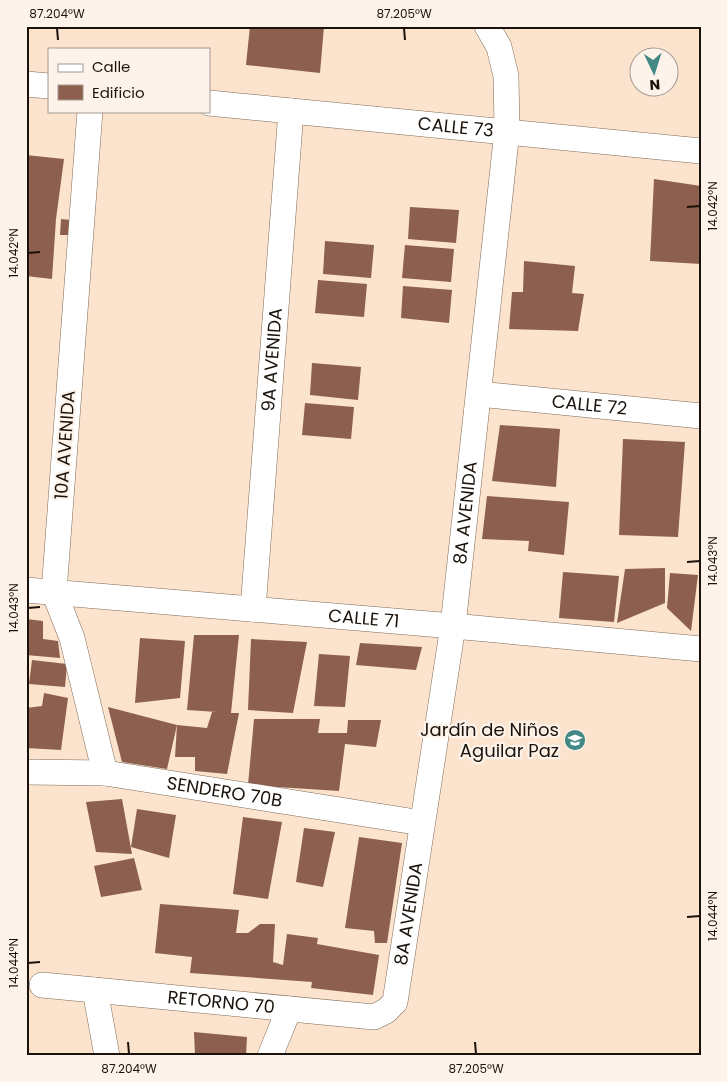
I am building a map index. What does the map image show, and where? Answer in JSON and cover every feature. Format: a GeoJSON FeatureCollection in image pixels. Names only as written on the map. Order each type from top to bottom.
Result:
{"type":"FeatureCollection","features":[{"type":"Feature","properties":{"kind":"street","name":"8A AVENIDA"},"geometry":{"type":"LineString","coordinates":[[395,1002],[453,626],[507,131],[506,76],[500,47],[487,26]]}},
{"type":"Feature","properties":{"kind":"street"},"geometry":{"type":"LineString","coordinates":[[26,84],[48,86]]}},
{"type":"Feature","properties":{"kind":"street","name":"CALLE 73"},"geometry":{"type":"LineString","coordinates":[[210,103],[701,151]]}},
{"type":"Feature","properties":{"kind":"street","name":"9A AVENIDA"},"geometry":{"type":"LineString","coordinates":[[253,609],[286,199],[291,111]]}},
{"type":"Feature","properties":{"kind":"street","name":"10A AVENIDA"},"geometry":{"type":"LineString","coordinates":[[90,112],[54,592],[72,638],[104,773]]}},
{"type":"Feature","properties":{"kind":"street","name":"CALLE 72"},"geometry":{"type":"LineString","coordinates":[[479,394],[701,416]]}},
{"type":"Feature","properties":{"kind":"street","name":"CALLE 71"},"geometry":{"type":"LineString","coordinates":[[26,590],[701,649]]}},
{"type":"Feature","properties":{"kind":"street","name":"SENDERO 70B"},"geometry":{"type":"LineString","coordinates":[[26,772],[104,773],[422,823]]}},
{"type":"Feature","properties":{"kind":"street","name":"RETORNO 70"},"geometry":{"type":"LineString","coordinates":[[42,985],[374,1016],[386,1011],[395,1002]]}},
{"type":"Feature","properties":{"kind":"street"},"geometry":{"type":"LineString","coordinates":[[96,990],[107,1056]]}},
{"type":"Feature","properties":{"kind":"street"},"geometry":{"type":"LineString","coordinates":[[270,1056],[290,1009]]}},
{"type":"Feature","properties":{"kind":"building"},"geometry":{"type":"Polygon","coordinates":[[[250,26],[324,26],[320,73],[246,65],[250,26]]]}},
{"type":"Feature","properties":{"kind":"building"},"geometry":{"type":"Polygon","coordinates":[[[26,155],[64,159],[56,219],[52,279],[26,276],[26,155]]]}},
{"type":"Feature","properties":{"kind":"building"},"geometry":{"type":"Polygon","coordinates":[[[654,179],[701,186],[701,264],[650,261],[654,179]]]}},
{"type":"Feature","properties":{"kind":"building"},"geometry":{"type":"Polygon","coordinates":[[[410,207],[459,210],[456,243],[408,239],[410,207]]]}},
{"type":"Feature","properties":{"kind":"building"},"geometry":{"type":"Polygon","coordinates":[[[61,219],[71,220],[70,235],[60,235],[61,219]]]}},
{"type":"Feature","properties":{"kind":"building"},"geometry":{"type":"Polygon","coordinates":[[[325,241],[374,245],[371,278],[323,274],[325,241]]]}},
{"type":"Feature","properties":{"kind":"building"},"geometry":{"type":"Polygon","coordinates":[[[405,245],[454,249],[451,282],[402,278],[405,245]]]}},
{"type":"Feature","properties":{"kind":"building"},"geometry":{"type":"Polygon","coordinates":[[[524,261],[575,266],[572,293],[584,294],[578,331],[509,329],[512,292],[523,292],[524,261]]]}},
{"type":"Feature","properties":{"kind":"building"},"geometry":{"type":"Polygon","coordinates":[[[318,280],[367,284],[364,317],[315,313],[318,280]]]}},
{"type":"Feature","properties":{"kind":"building"},"geometry":{"type":"Polygon","coordinates":[[[403,286],[452,290],[449,323],[401,318],[403,286]]]}},
{"type":"Feature","properties":{"kind":"building"},"geometry":{"type":"Polygon","coordinates":[[[312,363],[361,367],[358,400],[310,395],[312,363]]]}},
{"type":"Feature","properties":{"kind":"building"},"geometry":{"type":"Polygon","coordinates":[[[305,403],[354,407],[351,439],[302,435],[305,403]]]}},
{"type":"Feature","properties":{"kind":"building"},"geometry":{"type":"Polygon","coordinates":[[[500,425],[560,429],[556,487],[492,481],[500,425]]]}},
{"type":"Feature","properties":{"kind":"building"},"geometry":{"type":"Polygon","coordinates":[[[623,439],[685,442],[678,537],[619,535],[623,439]]]}},
{"type":"Feature","properties":{"kind":"building"},"geometry":{"type":"Polygon","coordinates":[[[487,496],[569,502],[564,555],[528,551],[529,541],[482,539],[487,496]]]}},
{"type":"Feature","properties":{"kind":"building"},"geometry":{"type":"Polygon","coordinates":[[[665,568],[665,603],[617,623],[625,569],[665,568]]]}},
{"type":"Feature","properties":{"kind":"building"},"geometry":{"type":"Polygon","coordinates":[[[563,572],[619,576],[614,622],[559,618],[563,572]]]}},
{"type":"Feature","properties":{"kind":"building"},"geometry":{"type":"Polygon","coordinates":[[[670,573],[698,575],[691,631],[667,608],[670,573]]]}},
{"type":"Feature","properties":{"kind":"building"},"geometry":{"type":"Polygon","coordinates":[[[26,619],[43,621],[43,639],[58,641],[60,658],[26,655],[26,619]]]}},
{"type":"Feature","properties":{"kind":"building"},"geometry":{"type":"Polygon","coordinates":[[[194,635],[239,635],[231,713],[239,713],[227,774],[195,771],[195,757],[175,757],[177,725],[207,728],[212,712],[217,712],[187,710],[194,635]]]}},
{"type":"Feature","properties":{"kind":"building"},"geometry":{"type":"Polygon","coordinates":[[[140,638],[185,641],[180,698],[135,703],[140,638]]]}},
{"type":"Feature","properties":{"kind":"building"},"geometry":{"type":"Polygon","coordinates":[[[251,639],[307,642],[293,713],[248,710],[251,639]]]}},
{"type":"Feature","properties":{"kind":"building"},"geometry":{"type":"Polygon","coordinates":[[[360,643],[422,647],[416,670],[356,665],[360,643]]]}},
{"type":"Feature","properties":{"kind":"building"},"geometry":{"type":"Polygon","coordinates":[[[319,654],[350,656],[345,707],[314,706],[319,654]]]}},
{"type":"Feature","properties":{"kind":"building"},"geometry":{"type":"Polygon","coordinates":[[[32,660],[67,664],[65,687],[29,684],[32,660]]]}},
{"type":"Feature","properties":{"kind":"building"},"geometry":{"type":"Polygon","coordinates":[[[44,693],[68,698],[61,750],[26,748],[26,708],[42,706],[44,693]]]}},
{"type":"Feature","properties":{"kind":"building"},"geometry":{"type":"Polygon","coordinates":[[[108,707],[177,725],[167,769],[122,762],[108,707]]]}},
{"type":"Feature","properties":{"kind":"building"},"geometry":{"type":"Polygon","coordinates":[[[254,719],[320,719],[318,733],[347,733],[348,720],[381,720],[376,747],[345,744],[339,791],[248,785],[254,719]]]}},
{"type":"Feature","properties":{"kind":"building"},"geometry":{"type":"Polygon","coordinates":[[[122,799],[132,854],[96,852],[86,802],[122,799]]]}},
{"type":"Feature","properties":{"kind":"building"},"geometry":{"type":"Polygon","coordinates":[[[137,809],[176,815],[169,858],[131,847],[137,809]]]}},
{"type":"Feature","properties":{"kind":"building"},"geometry":{"type":"Polygon","coordinates":[[[243,817],[282,822],[268,899],[233,894],[243,817]]]}},
{"type":"Feature","properties":{"kind":"building"},"geometry":{"type":"Polygon","coordinates":[[[304,828],[335,832],[323,887],[296,882],[304,828]]]}},
{"type":"Feature","properties":{"kind":"building"},"geometry":{"type":"Polygon","coordinates":[[[359,837],[402,843],[387,943],[375,943],[374,931],[345,928],[359,837]]]}},
{"type":"Feature","properties":{"kind":"building"},"geometry":{"type":"Polygon","coordinates":[[[134,858],[142,890],[101,897],[94,866],[134,858]]]}},
{"type":"Feature","properties":{"kind":"building"},"geometry":{"type":"Polygon","coordinates":[[[160,904],[239,910],[236,933],[248,933],[260,924],[275,924],[273,962],[283,965],[287,934],[318,938],[317,944],[379,955],[373,995],[311,988],[312,982],[190,973],[192,957],[155,953],[160,904]]]}},
{"type":"Feature","properties":{"kind":"building"},"geometry":{"type":"Polygon","coordinates":[[[194,1032],[247,1037],[246,1056],[195,1056],[194,1032]]]}},
{"type":"Feature","properties":{"kind":"place","name":"Jardín de Niños Aguilar Paz"},"geometry":{"type":"Point","coordinates":[575,740]}}]}
